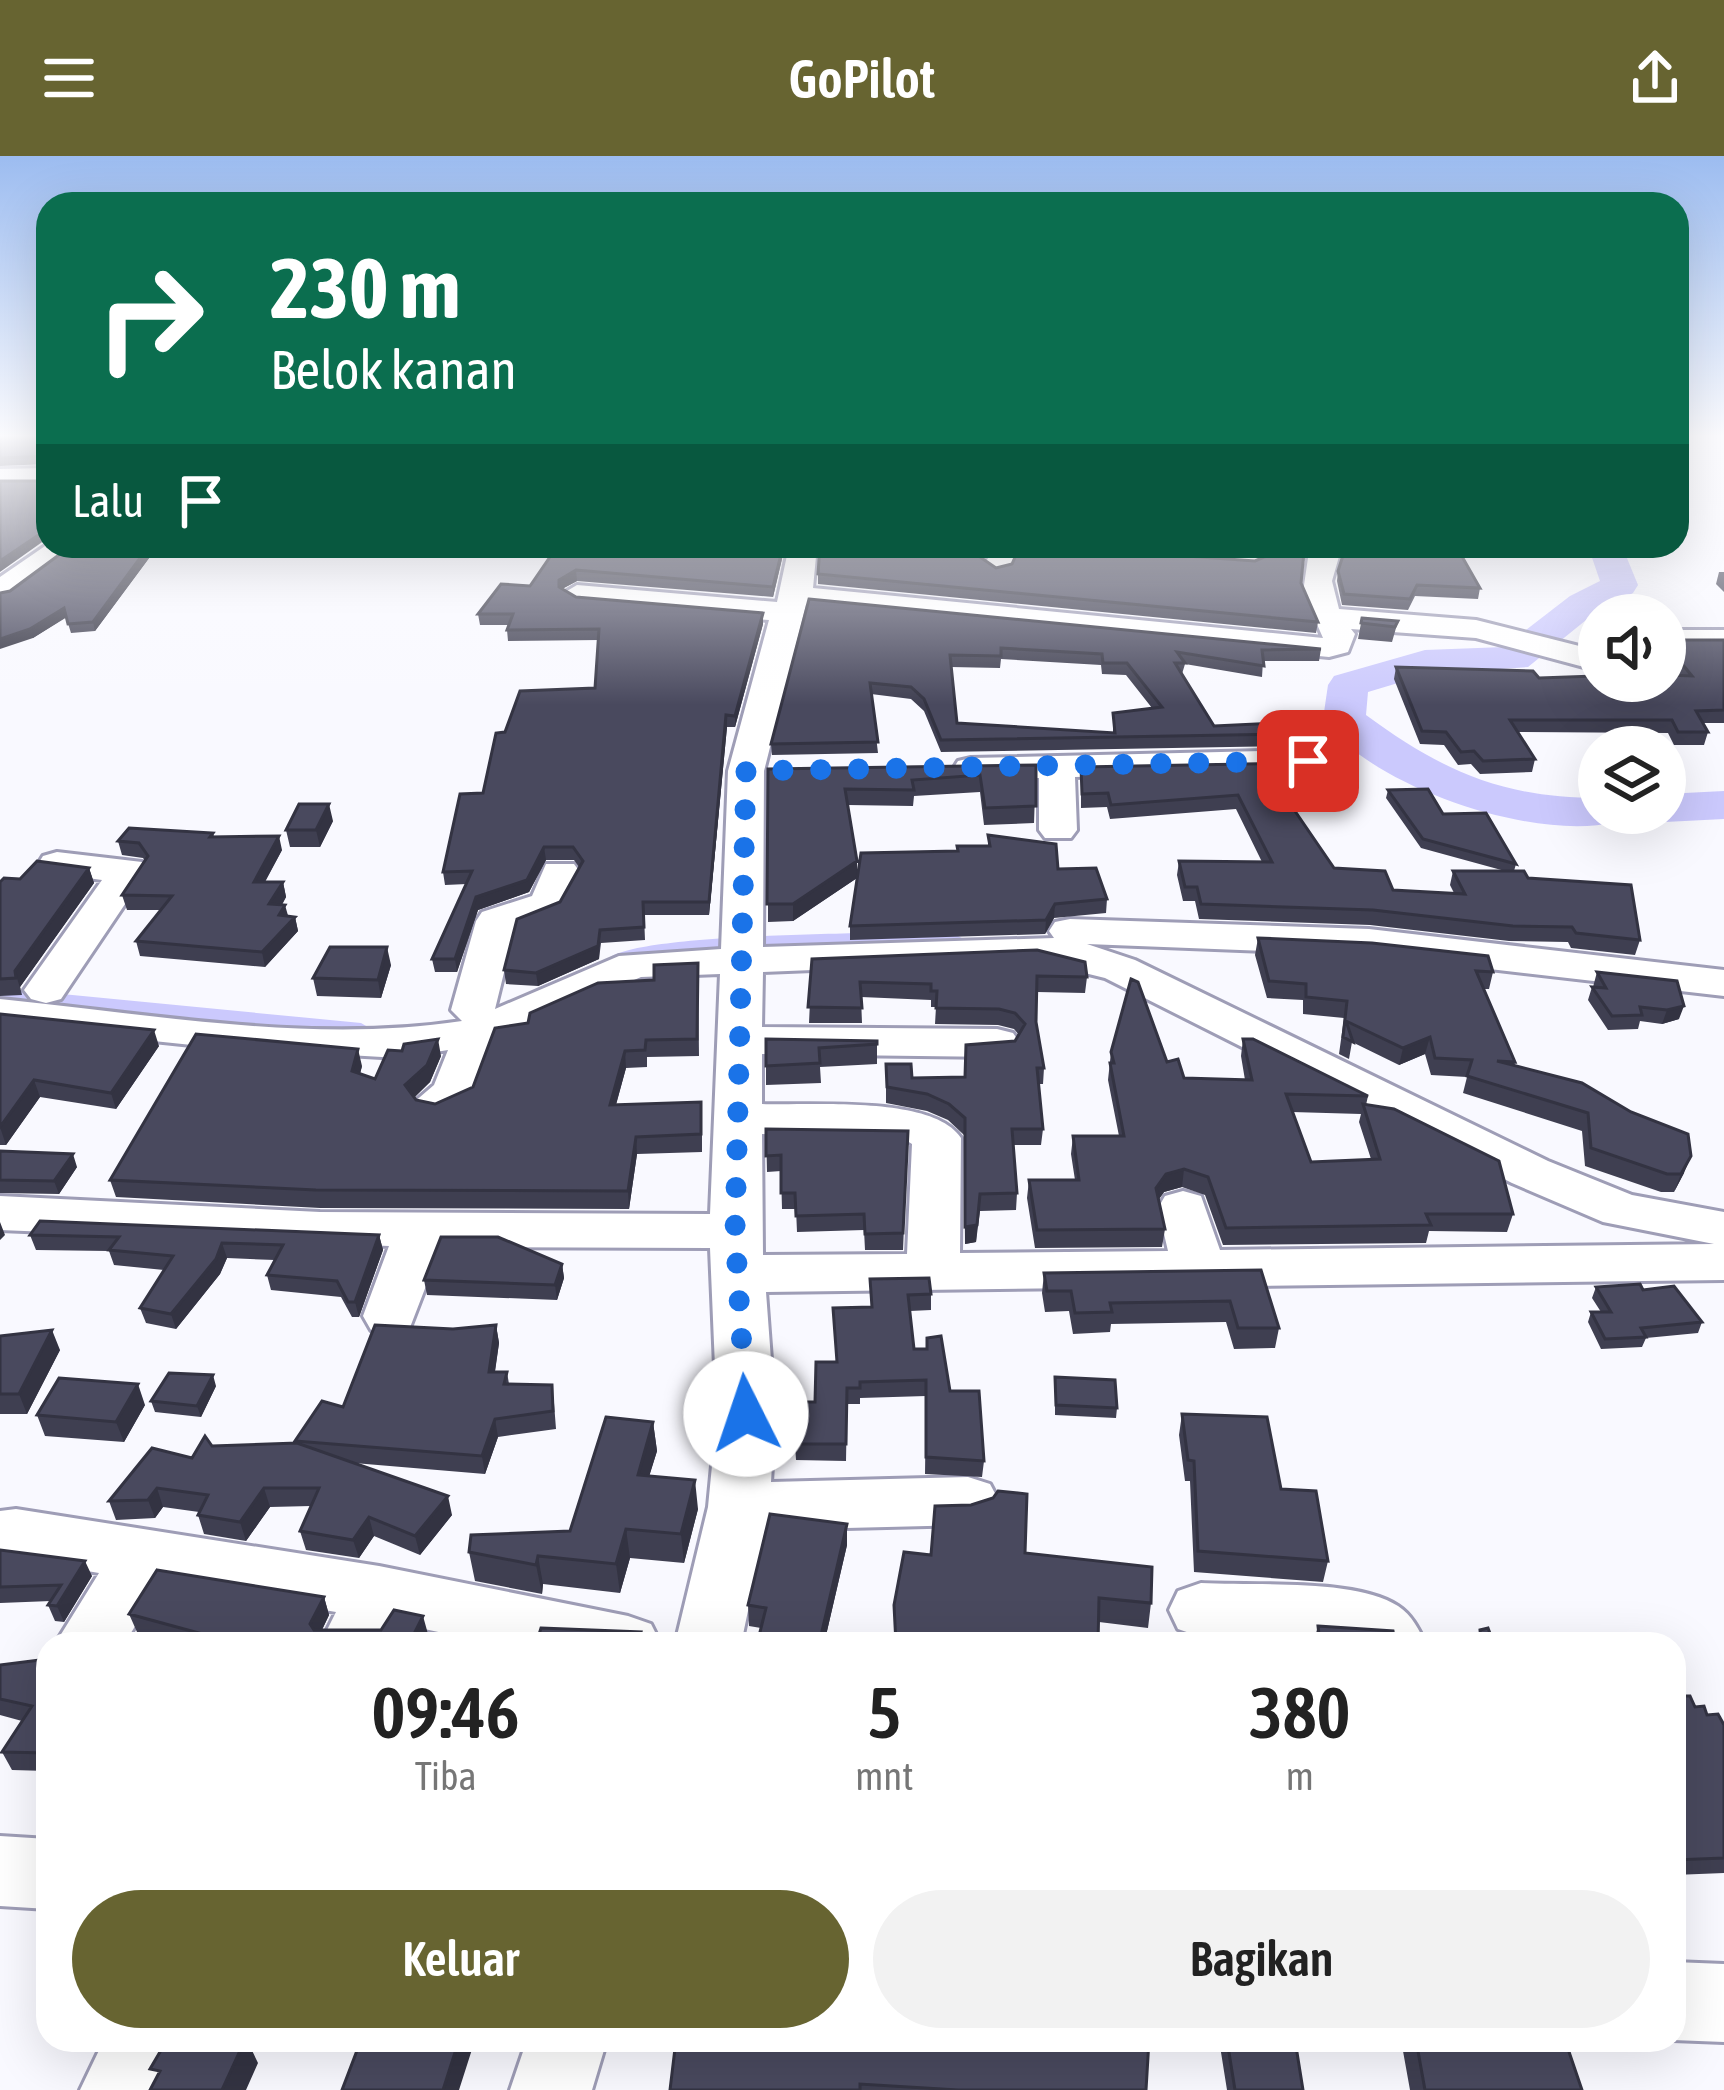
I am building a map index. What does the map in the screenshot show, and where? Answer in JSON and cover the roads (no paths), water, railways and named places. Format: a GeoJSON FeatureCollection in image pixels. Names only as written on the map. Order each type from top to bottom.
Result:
{"type":"FeatureCollection","features":[{"type":"Feature","properties":{"kind":"street"},"geometry":{"type":"LineString","coordinates":[[0,590],[45,558]]}},
{"type":"Feature","properties":{"kind":"street"},"geometry":{"type":"LineString","coordinates":[[711,1632],[739,1507],[746,1414],[735,1252],[746,771],[801,558]]}},
{"type":"Feature","properties":{"kind":"street"},"geometry":{"type":"LineString","coordinates":[[577,594],[792,603],[1104,625],[1313,650],[1329,648],[1340,640],[1314,583],[1323,558]]}},
{"type":"Feature","properties":{"kind":"street"},"geometry":{"type":"LineString","coordinates":[[1104,625],[1120,595]]}},
{"type":"Feature","properties":{"kind":"street"},"geometry":{"type":"LineString","coordinates":[[1326,617],[1455,626],[1525,638],[1578,662]]}},
{"type":"Feature","properties":{"kind":"street"},"geometry":{"type":"LineString","coordinates":[[1686,639],[1724,639]]}},
{"type":"Feature","properties":{"kind":"street"},"geometry":{"type":"LineString","coordinates":[[936,769],[1308,761]]}},
{"type":"Feature","properties":{"kind":"street"},"geometry":{"type":"LineString","coordinates":[[1057,768],[1058,830]]}},
{"type":"Feature","properties":{"kind":"street"},"geometry":{"type":"LineString","coordinates":[[746,771],[794,770]]}},
{"type":"Feature","properties":{"kind":"street"},"geometry":{"type":"LineString","coordinates":[[46,990],[128,870],[56,864]]}},
{"type":"Feature","properties":{"kind":"street"},"geometry":{"type":"LineString","coordinates":[[437,1103],[455,1093],[472,1045],[472,1022],[496,920],[549,904],[560,872]]}},
{"type":"Feature","properties":{"kind":"street"},"geometry":{"type":"LineString","coordinates":[[0,1012],[211,1034],[374,1044],[472,1022],[620,968],[658,961],[739,950],[1070,931],[1369,942],[1724,983]]}},
{"type":"Feature","properties":{"kind":"street"},"geometry":{"type":"LineString","coordinates":[[1070,931],[1137,949],[1608,1179],[1657,1195],[1724,1207]]}},
{"type":"Feature","properties":{"kind":"street"},"geometry":{"type":"LineString","coordinates":[[841,944],[994,947],[1084,956],[1120,969],[1529,1172],[1621,1210],[1724,1229]]}},
{"type":"Feature","properties":{"kind":"street"},"geometry":{"type":"LineString","coordinates":[[0,987],[374,1025],[472,1022]]}},
{"type":"Feature","properties":{"kind":"street"},"geometry":{"type":"LineString","coordinates":[[741,1040],[997,1043]]}},
{"type":"Feature","properties":{"kind":"street"},"geometry":{"type":"LineString","coordinates":[[736,1118],[915,1124],[933,1132],[937,1138],[933,1268]]}},
{"type":"Feature","properties":{"kind":"street"},"geometry":{"type":"LineString","coordinates":[[1183,1208],[1199,1269]]}},
{"type":"Feature","properties":{"kind":"street"},"geometry":{"type":"LineString","coordinates":[[0,1213],[320,1229],[421,1229],[933,1268],[1724,1262]]}},
{"type":"Feature","properties":{"kind":"street"},"geometry":{"type":"LineString","coordinates":[[390,1316],[421,1229]]}},
{"type":"Feature","properties":{"kind":"street"},"geometry":{"type":"LineString","coordinates":[[739,1507],[968,1501]]}},
{"type":"Feature","properties":{"kind":"street"},"geometry":{"type":"LineString","coordinates":[[0,1536],[16,1534],[146,1555],[366,1618],[507,1632]]}},
{"type":"Feature","properties":{"kind":"street"},"geometry":{"type":"LineString","coordinates":[[96,1632],[146,1555]]}},
{"type":"Feature","properties":{"kind":"street"},"geometry":{"type":"LineString","coordinates":[[1201,1610],[1360,1619],[1382,1632]]}},
{"type":"Feature","properties":{"kind":"street"},"geometry":{"type":"LineString","coordinates":[[0,1870],[36,1873]]}},
{"type":"Feature","properties":{"kind":"street"},"geometry":{"type":"LineString","coordinates":[[1686,2001],[1724,2002]]}},
{"type":"Feature","properties":{"kind":"street"},"geometry":{"type":"LineString","coordinates":[[122,2090],[142,2052]]}},
{"type":"Feature","properties":{"kind":"street"},"geometry":{"type":"LineString","coordinates":[[551,2090],[563,2052]]}},
{"type":"Feature","properties":{"kind":"waterway"},"geometry":{"type":"LineString","coordinates":[[1578,812],[1494,801],[1432,777],[1344,719],[1348,685],[1425,662],[1514,659],[1583,604],[1620,585],[1610,558]]}},
{"type":"Feature","properties":{"kind":"waterway"},"geometry":{"type":"LineString","coordinates":[[1686,807],[1724,805]]}},
{"type":"Feature","properties":{"kind":"waterway"},"geometry":{"type":"LineString","coordinates":[[623,960],[688,950],[951,941]]}},
{"type":"Feature","properties":{"kind":"waterway"},"geometry":{"type":"LineString","coordinates":[[0,998],[361,1033]]}}]}
